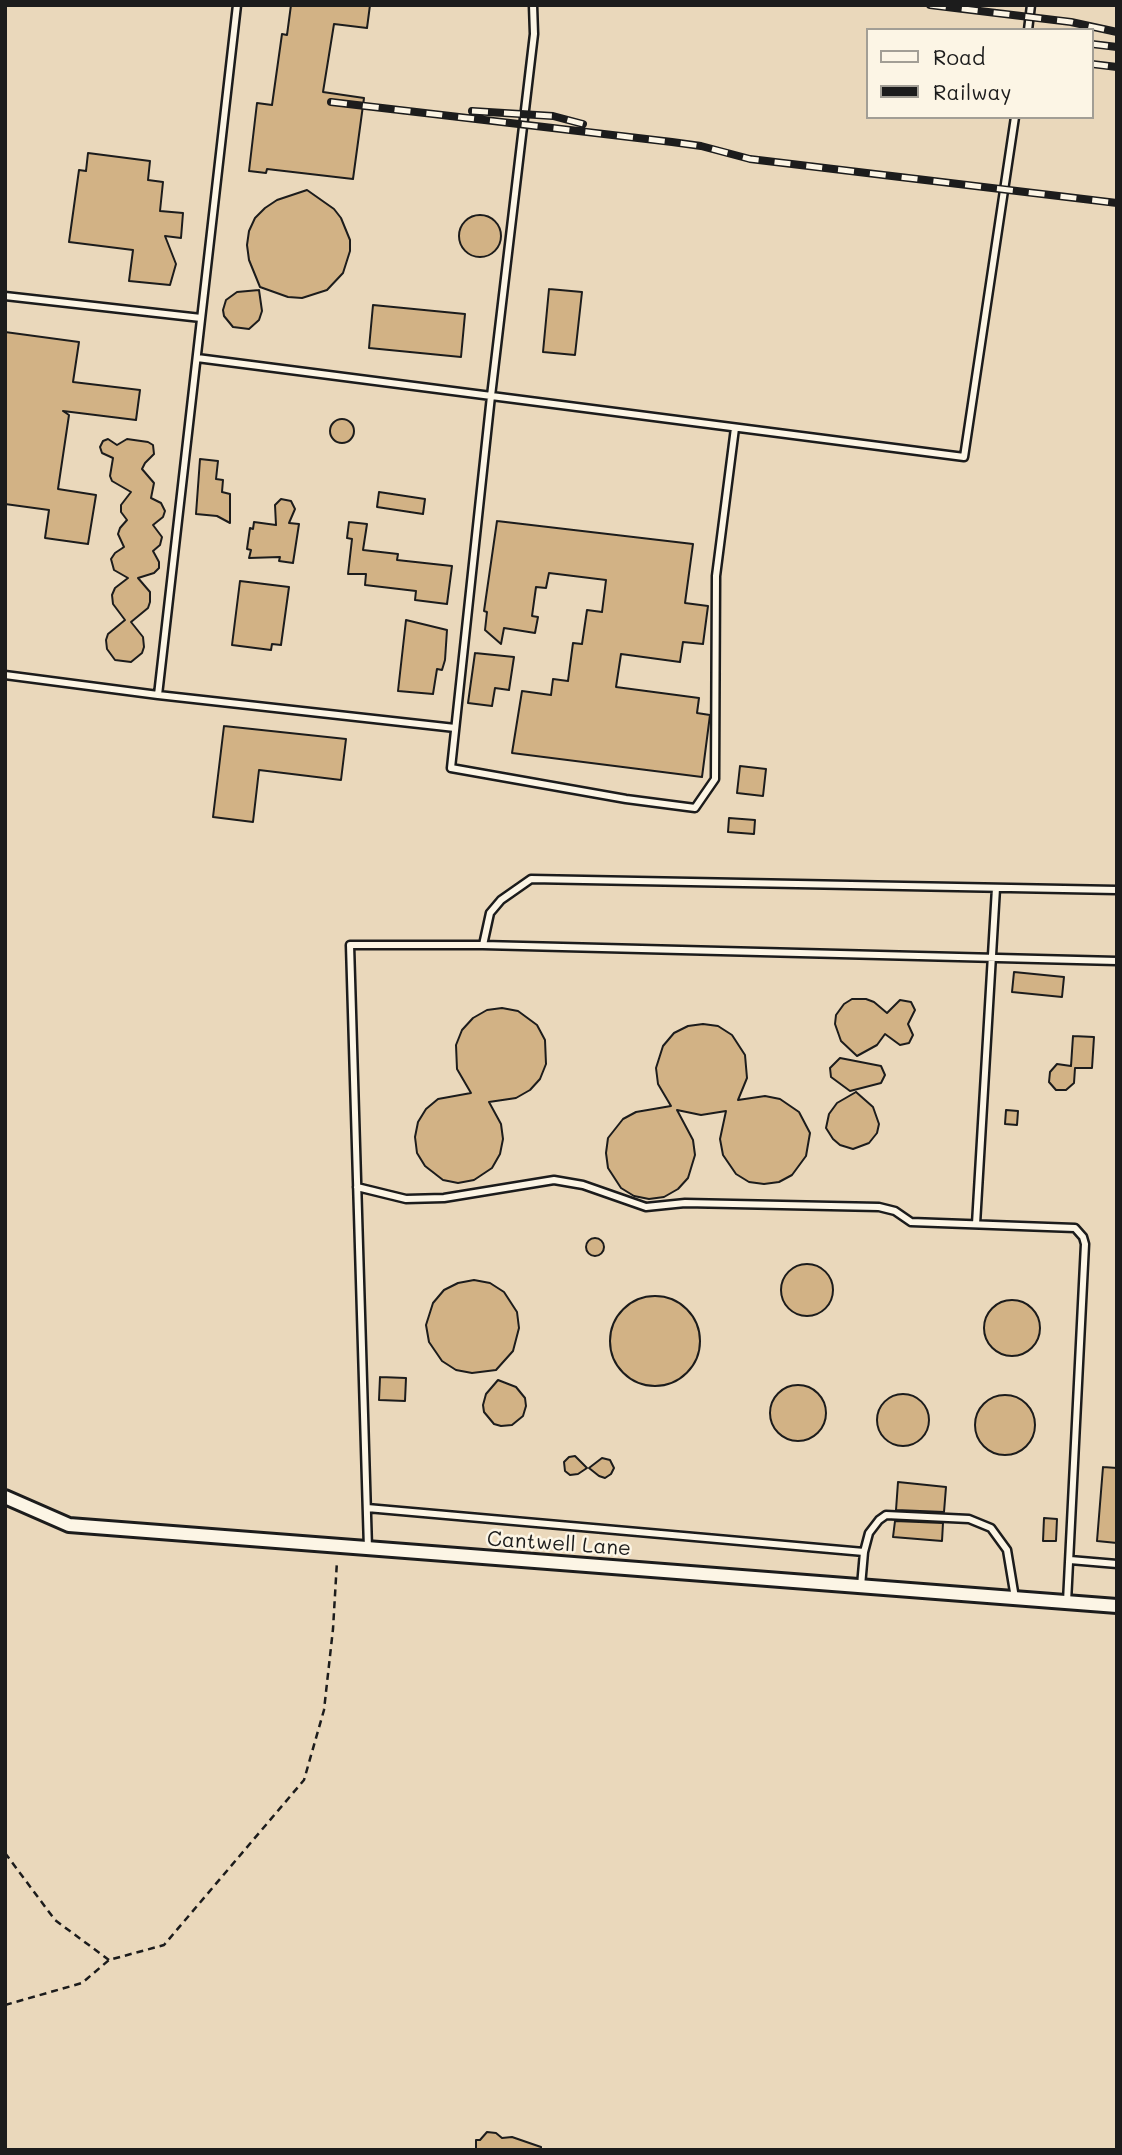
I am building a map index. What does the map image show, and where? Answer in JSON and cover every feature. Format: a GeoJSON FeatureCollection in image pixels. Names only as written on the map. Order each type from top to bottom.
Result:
{"type":"FeatureCollection","features":[{"type":"Feature","properties":{"kind":"street","name":"Cantwell Lane"},"geometry":{"type":"LineString","coordinates":[[5,1497],[69,1525],[1117,1606]]}},
{"type":"Feature","properties":{"kind":"lane"},"geometry":{"type":"LineString","coordinates":[[159,695],[237,5]]}},
{"type":"Feature","properties":{"kind":"lane"},"geometry":{"type":"LineString","coordinates":[[533,5],[534,34],[451,768],[626,799],[695,808],[715,779],[716,576],[735,428]]}},
{"type":"Feature","properties":{"kind":"lane"},"geometry":{"type":"LineString","coordinates":[[1028,28],[1031,5]]}},
{"type":"Feature","properties":{"kind":"lane"},"geometry":{"type":"LineString","coordinates":[[197,358],[964,457],[1015,119]]}},
{"type":"Feature","properties":{"kind":"lane"},"geometry":{"type":"LineString","coordinates":[[5,296],[201,318]]}},
{"type":"Feature","properties":{"kind":"lane"},"geometry":{"type":"LineString","coordinates":[[5,676],[455,728]]}},
{"type":"Feature","properties":{"kind":"lane"},"geometry":{"type":"LineString","coordinates":[[483,945],[491,913],[501,900],[531,879],[1117,890]]}},
{"type":"Feature","properties":{"kind":"lane"},"geometry":{"type":"LineString","coordinates":[[976,1224],[996,888]]}},
{"type":"Feature","properties":{"kind":"lane"},"geometry":{"type":"LineString","coordinates":[[368,1549],[349,945],[483,945],[1117,961]]}},
{"type":"Feature","properties":{"kind":"lane"},"geometry":{"type":"LineString","coordinates":[[357,1187],[406,1199],[444,1198],[554,1180],[583,1185],[646,1207],[685,1203],[879,1207],[895,1211],[911,1222],[1074,1227],[1083,1237],[1085,1244],[1068,1602]]}},
{"type":"Feature","properties":{"kind":"lane"},"geometry":{"type":"LineString","coordinates":[[366,1508],[864,1552]]}},
{"type":"Feature","properties":{"kind":"lane"},"geometry":{"type":"LineString","coordinates":[[861,1586],[864,1552],[869,1533],[886,1515],[969,1519],[991,1528],[1007,1550],[1015,1598]]}},
{"type":"Feature","properties":{"kind":"lane"},"geometry":{"type":"LineString","coordinates":[[1070,1560],[1117,1564]]}},
{"type":"Feature","properties":{"kind":"path"},"geometry":{"type":"LineString","coordinates":[[5,2005],[82,1983],[109,1960],[164,1945],[304,1780],[324,1710],[334,1629],[337,1547]]}},
{"type":"Feature","properties":{"kind":"path"},"geometry":{"type":"LineString","coordinates":[[5,1853],[55,1920],[109,1960]]}},
{"type":"Feature","properties":{"kind":"shaded area"},"geometry":{"type":"Polygon","coordinates":[[[5,5],[1117,5],[1117,2150],[5,2150],[5,5]]]}},
{"type":"Feature","properties":{"kind":"building"},"geometry":{"type":"Polygon","coordinates":[[[291,5],[370,5],[367,28],[334,24],[323,92],[364,98],[353,179],[267,169],[266,173],[249,171],[257,103],[272,105],[282,34],[287,35],[291,5]]]}},
{"type":"Feature","properties":{"kind":"building"},"geometry":{"type":"Polygon","coordinates":[[[88,153],[150,161],[148,180],[163,182],[160,211],[183,213],[181,238],[165,236],[176,264],[170,285],[129,281],[133,250],[69,242],[79,170],[86,171],[88,153]]]}},
{"type":"Feature","properties":{"kind":"building"},"geometry":{"type":"Polygon","coordinates":[[[307,190],[334,209],[341,218],[350,240],[350,251],[343,273],[327,290],[302,298],[288,297],[260,287],[249,260],[249,231],[255,218],[265,208],[277,200],[307,190]]]}},
{"type":"Feature","properties":{"kind":"building"},"geometry":{"type":"Polygon","coordinates":[[[480,215],[495,221],[501,236],[495,251],[480,257],[465,251],[459,236],[465,221],[480,215]]]}},
{"type":"Feature","properties":{"kind":"building"},"geometry":{"type":"Polygon","coordinates":[[[549,289],[582,292],[575,355],[543,352],[549,289]]]}},
{"type":"Feature","properties":{"kind":"building"},"geometry":{"type":"Polygon","coordinates":[[[259,290],[262,311],[259,320],[249,329],[233,327],[224,316],[226,300],[237,292],[259,290]]]}},
{"type":"Feature","properties":{"kind":"building"},"geometry":{"type":"Polygon","coordinates":[[[373,305],[465,314],[461,357],[369,348],[373,305]]]}},
{"type":"Feature","properties":{"kind":"building"},"geometry":{"type":"Polygon","coordinates":[[[5,332],[79,342],[73,382],[140,390],[136,420],[63,411],[69,415],[58,489],[96,495],[88,544],[45,538],[49,510],[5,504],[5,332]]]}},
{"type":"Feature","properties":{"kind":"building"},"geometry":{"type":"Polygon","coordinates":[[[342,419],[350,423],[354,431],[350,439],[342,443],[334,439],[330,431],[334,423],[342,419]]]}},
{"type":"Feature","properties":{"kind":"building"},"geometry":{"type":"Polygon","coordinates":[[[108,439],[117,445],[127,439],[153,445],[154,454],[142,469],[154,483],[151,498],[161,503],[165,511],[163,517],[153,525],[162,537],[160,545],[153,551],[159,568],[154,573],[138,578],[150,592],[150,602],[148,608],[131,622],[143,637],[144,647],[142,653],[131,662],[115,660],[107,649],[106,640],[108,634],[125,620],[113,604],[112,595],[115,588],[128,578],[114,570],[111,559],[124,547],[118,534],[127,520],[121,512],[121,505],[131,492],[112,481],[110,476],[113,458],[102,453],[100,447],[103,441],[108,439]]]}},
{"type":"Feature","properties":{"kind":"building"},"geometry":{"type":"Polygon","coordinates":[[[200,459],[218,461],[216,479],[223,480],[222,492],[230,494],[230,523],[217,516],[196,514],[200,459]]]}},
{"type":"Feature","properties":{"kind":"building"},"geometry":{"type":"Polygon","coordinates":[[[379,492],[425,499],[423,514],[377,507],[379,492]]]}},
{"type":"Feature","properties":{"kind":"building"},"geometry":{"type":"Polygon","coordinates":[[[281,499],[291,501],[295,509],[289,523],[299,524],[293,563],[279,561],[280,557],[249,558],[251,550],[247,549],[250,528],[253,529],[254,522],[276,525],[275,505],[281,499]]]}},
{"type":"Feature","properties":{"kind":"building"},"geometry":{"type":"Polygon","coordinates":[[[497,521],[693,544],[685,603],[708,606],[703,644],[683,642],[680,662],[621,654],[616,687],[699,698],[697,713],[710,715],[702,777],[512,753],[522,691],[551,695],[553,679],[568,681],[573,643],[582,644],[587,610],[602,612],[606,580],[549,573],[546,588],[536,587],[532,616],[538,617],[535,633],[504,628],[501,644],[485,630],[487,612],[484,611],[497,521]]]}},
{"type":"Feature","properties":{"kind":"building"},"geometry":{"type":"Polygon","coordinates":[[[349,522],[367,524],[363,550],[398,554],[397,560],[452,566],[447,604],[415,600],[416,591],[365,585],[366,574],[348,574],[352,539],[347,538],[349,522]]]}},
{"type":"Feature","properties":{"kind":"building"},"geometry":{"type":"Polygon","coordinates":[[[240,581],[289,587],[281,645],[272,644],[271,650],[232,645],[240,581]]]}},
{"type":"Feature","properties":{"kind":"building"},"geometry":{"type":"Polygon","coordinates":[[[406,620],[447,630],[445,660],[442,670],[437,669],[433,694],[398,691],[406,620]]]}},
{"type":"Feature","properties":{"kind":"building"},"geometry":{"type":"Polygon","coordinates":[[[475,653],[514,657],[509,690],[495,688],[492,706],[468,703],[475,653]]]}},
{"type":"Feature","properties":{"kind":"building"},"geometry":{"type":"Polygon","coordinates":[[[224,726],[346,739],[341,780],[259,770],[253,822],[213,817],[224,726]]]}},
{"type":"Feature","properties":{"kind":"building"},"geometry":{"type":"Polygon","coordinates":[[[740,766],[766,769],[763,796],[737,793],[740,766]]]}},
{"type":"Feature","properties":{"kind":"building"},"geometry":{"type":"Polygon","coordinates":[[[729,818],[755,820],[754,834],[728,832],[729,818]]]}},
{"type":"Feature","properties":{"kind":"building"},"geometry":{"type":"Polygon","coordinates":[[[1014,972],[1064,977],[1062,997],[1012,992],[1014,972]]]}},
{"type":"Feature","properties":{"kind":"building"},"geometry":{"type":"Polygon","coordinates":[[[852,999],[874,1002],[887,1013],[900,1000],[911,1002],[915,1010],[908,1024],[913,1035],[909,1043],[900,1045],[885,1034],[877,1045],[857,1056],[841,1041],[835,1024],[836,1015],[844,1004],[852,999]]]}},
{"type":"Feature","properties":{"kind":"building"},"geometry":{"type":"Polygon","coordinates":[[[502,1008],[518,1011],[537,1025],[545,1040],[546,1064],[540,1079],[530,1090],[516,1098],[489,1102],[501,1124],[503,1139],[500,1154],[492,1168],[474,1180],[458,1183],[443,1180],[425,1166],[417,1153],[415,1137],[418,1122],[426,1109],[438,1099],[471,1093],[457,1069],[456,1045],[462,1030],[473,1018],[487,1010],[502,1008]]]}},
{"type":"Feature","properties":{"kind":"building"},"geometry":{"type":"Polygon","coordinates":[[[688,1026],[718,1026],[732,1035],[745,1055],[747,1078],[738,1100],[765,1096],[780,1099],[799,1112],[810,1133],[806,1156],[792,1175],[779,1182],[749,1182],[736,1174],[723,1155],[720,1139],[726,1111],[701,1115],[677,1110],[693,1140],[695,1155],[688,1178],[678,1189],[664,1197],[649,1199],[634,1196],[621,1188],[608,1168],[608,1138],[623,1119],[636,1112],[671,1106],[658,1084],[656,1068],[663,1046],[674,1033],[688,1026]]]}},
{"type":"Feature","properties":{"kind":"building"},"geometry":{"type":"Polygon","coordinates":[[[1073,1036],[1094,1037],[1092,1068],[1075,1068],[1074,1083],[1066,1090],[1056,1090],[1049,1082],[1050,1072],[1057,1064],[1071,1066],[1073,1036]]]}},
{"type":"Feature","properties":{"kind":"building"},"geometry":{"type":"Polygon","coordinates":[[[840,1058],[881,1066],[885,1075],[881,1083],[850,1091],[831,1077],[830,1068],[840,1058]]]}},
{"type":"Feature","properties":{"kind":"building"},"geometry":{"type":"Polygon","coordinates":[[[856,1092],[873,1107],[879,1124],[877,1133],[869,1143],[853,1149],[840,1145],[826,1128],[829,1114],[837,1103],[856,1092]]]}},
{"type":"Feature","properties":{"kind":"building"},"geometry":{"type":"Polygon","coordinates":[[[1006,1110],[1018,1111],[1017,1125],[1005,1124],[1006,1110]]]}},
{"type":"Feature","properties":{"kind":"building"},"geometry":{"type":"Polygon","coordinates":[[[591,1238],[599,1238],[604,1247],[602,1254],[591,1256],[586,1251],[586,1243],[591,1238]]]}},
{"type":"Feature","properties":{"kind":"building"},"geometry":{"type":"Polygon","coordinates":[[[807,1264],[817,1266],[825,1272],[831,1280],[831,1300],[825,1308],[817,1314],[807,1316],[797,1314],[789,1308],[783,1300],[781,1290],[783,1280],[789,1272],[797,1266],[807,1264]]]}},
{"type":"Feature","properties":{"kind":"building"},"geometry":{"type":"Polygon","coordinates":[[[474,1280],[490,1283],[504,1292],[517,1312],[519,1328],[513,1351],[496,1370],[472,1373],[456,1370],[442,1361],[429,1342],[426,1325],[433,1303],[444,1290],[458,1283],[474,1280]]]}},
{"type":"Feature","properties":{"kind":"building"},"geometry":{"type":"Polygon","coordinates":[[[646,1296],[664,1296],[680,1303],[693,1316],[700,1332],[700,1350],[693,1366],[680,1379],[664,1386],[646,1386],[630,1379],[617,1366],[610,1350],[610,1332],[617,1316],[630,1303],[646,1296]]]}},
{"type":"Feature","properties":{"kind":"building"},"geometry":{"type":"Polygon","coordinates":[[[1006,1300],[1018,1300],[1028,1304],[1036,1312],[1040,1328],[1036,1344],[1028,1352],[1018,1356],[1006,1356],[996,1352],[988,1344],[984,1334],[984,1322],[988,1312],[996,1304],[1006,1300]]]}},
{"type":"Feature","properties":{"kind":"building"},"geometry":{"type":"Polygon","coordinates":[[[380,1377],[406,1378],[405,1401],[379,1400],[380,1377]]]}},
{"type":"Feature","properties":{"kind":"building"},"geometry":{"type":"Polygon","coordinates":[[[498,1380],[516,1387],[525,1398],[523,1416],[512,1425],[494,1424],[484,1412],[486,1394],[498,1380]]]}},
{"type":"Feature","properties":{"kind":"building"},"geometry":{"type":"Polygon","coordinates":[[[793,1385],[803,1385],[818,1393],[824,1402],[824,1424],[818,1433],[803,1441],[793,1441],[775,1429],[770,1418],[770,1408],[782,1390],[793,1385]]]}},
{"type":"Feature","properties":{"kind":"building"},"geometry":{"type":"Polygon","coordinates":[[[903,1394],[922,1401],[929,1420],[922,1439],[903,1446],[884,1439],[877,1420],[884,1401],[903,1394]]]}},
{"type":"Feature","properties":{"kind":"building"},"geometry":{"type":"Polygon","coordinates":[[[1005,1395],[1022,1400],[1030,1408],[1035,1425],[1030,1442],[1022,1450],[1005,1455],[988,1450],[980,1442],[975,1425],[980,1408],[988,1400],[1005,1395]]]}},
{"type":"Feature","properties":{"kind":"building"},"geometry":{"type":"Polygon","coordinates":[[[575,1456],[587,1468],[578,1474],[570,1475],[565,1471],[564,1462],[575,1456]]]}},
{"type":"Feature","properties":{"kind":"building"},"geometry":{"type":"Polygon","coordinates":[[[602,1458],[610,1460],[614,1468],[605,1478],[589,1468],[602,1458]]]}},
{"type":"Feature","properties":{"kind":"building"},"geometry":{"type":"Polygon","coordinates":[[[1103,1467],[1117,1468],[1117,1543],[1097,1541],[1103,1467]]]}},
{"type":"Feature","properties":{"kind":"building"},"geometry":{"type":"Polygon","coordinates":[[[898,1482],[946,1487],[944,1512],[896,1510],[898,1482]]]}},
{"type":"Feature","properties":{"kind":"building"},"geometry":{"type":"Polygon","coordinates":[[[1044,1518],[1057,1519],[1056,1541],[1043,1541],[1044,1518]]]}},
{"type":"Feature","properties":{"kind":"building"},"geometry":{"type":"Polygon","coordinates":[[[895,1521],[943,1523],[942,1541],[893,1537],[895,1521]]]}},
{"type":"Feature","properties":{"kind":"building"},"geometry":{"type":"Polygon","coordinates":[[[487,2132],[496,2133],[502,2138],[512,2137],[541,2147],[541,2150],[476,2150],[476,2140],[480,2140],[487,2132]]]}},
{"type":"Feature","properties":{"kind":"railway"},"geometry":{"type":"LineString","coordinates":[[930,5],[1071,22],[1117,32]]}},
{"type":"Feature","properties":{"kind":"railway"},"geometry":{"type":"LineString","coordinates":[[1094,44],[1117,47]]}},
{"type":"Feature","properties":{"kind":"railway"},"geometry":{"type":"LineString","coordinates":[[1094,64],[1117,67]]}},
{"type":"Feature","properties":{"kind":"railway"},"geometry":{"type":"LineString","coordinates":[[331,102],[672,142],[701,146],[750,159],[1117,203]]}},
{"type":"Feature","properties":{"kind":"railway"},"geometry":{"type":"LineString","coordinates":[[472,111],[553,116],[583,124]]}}]}
